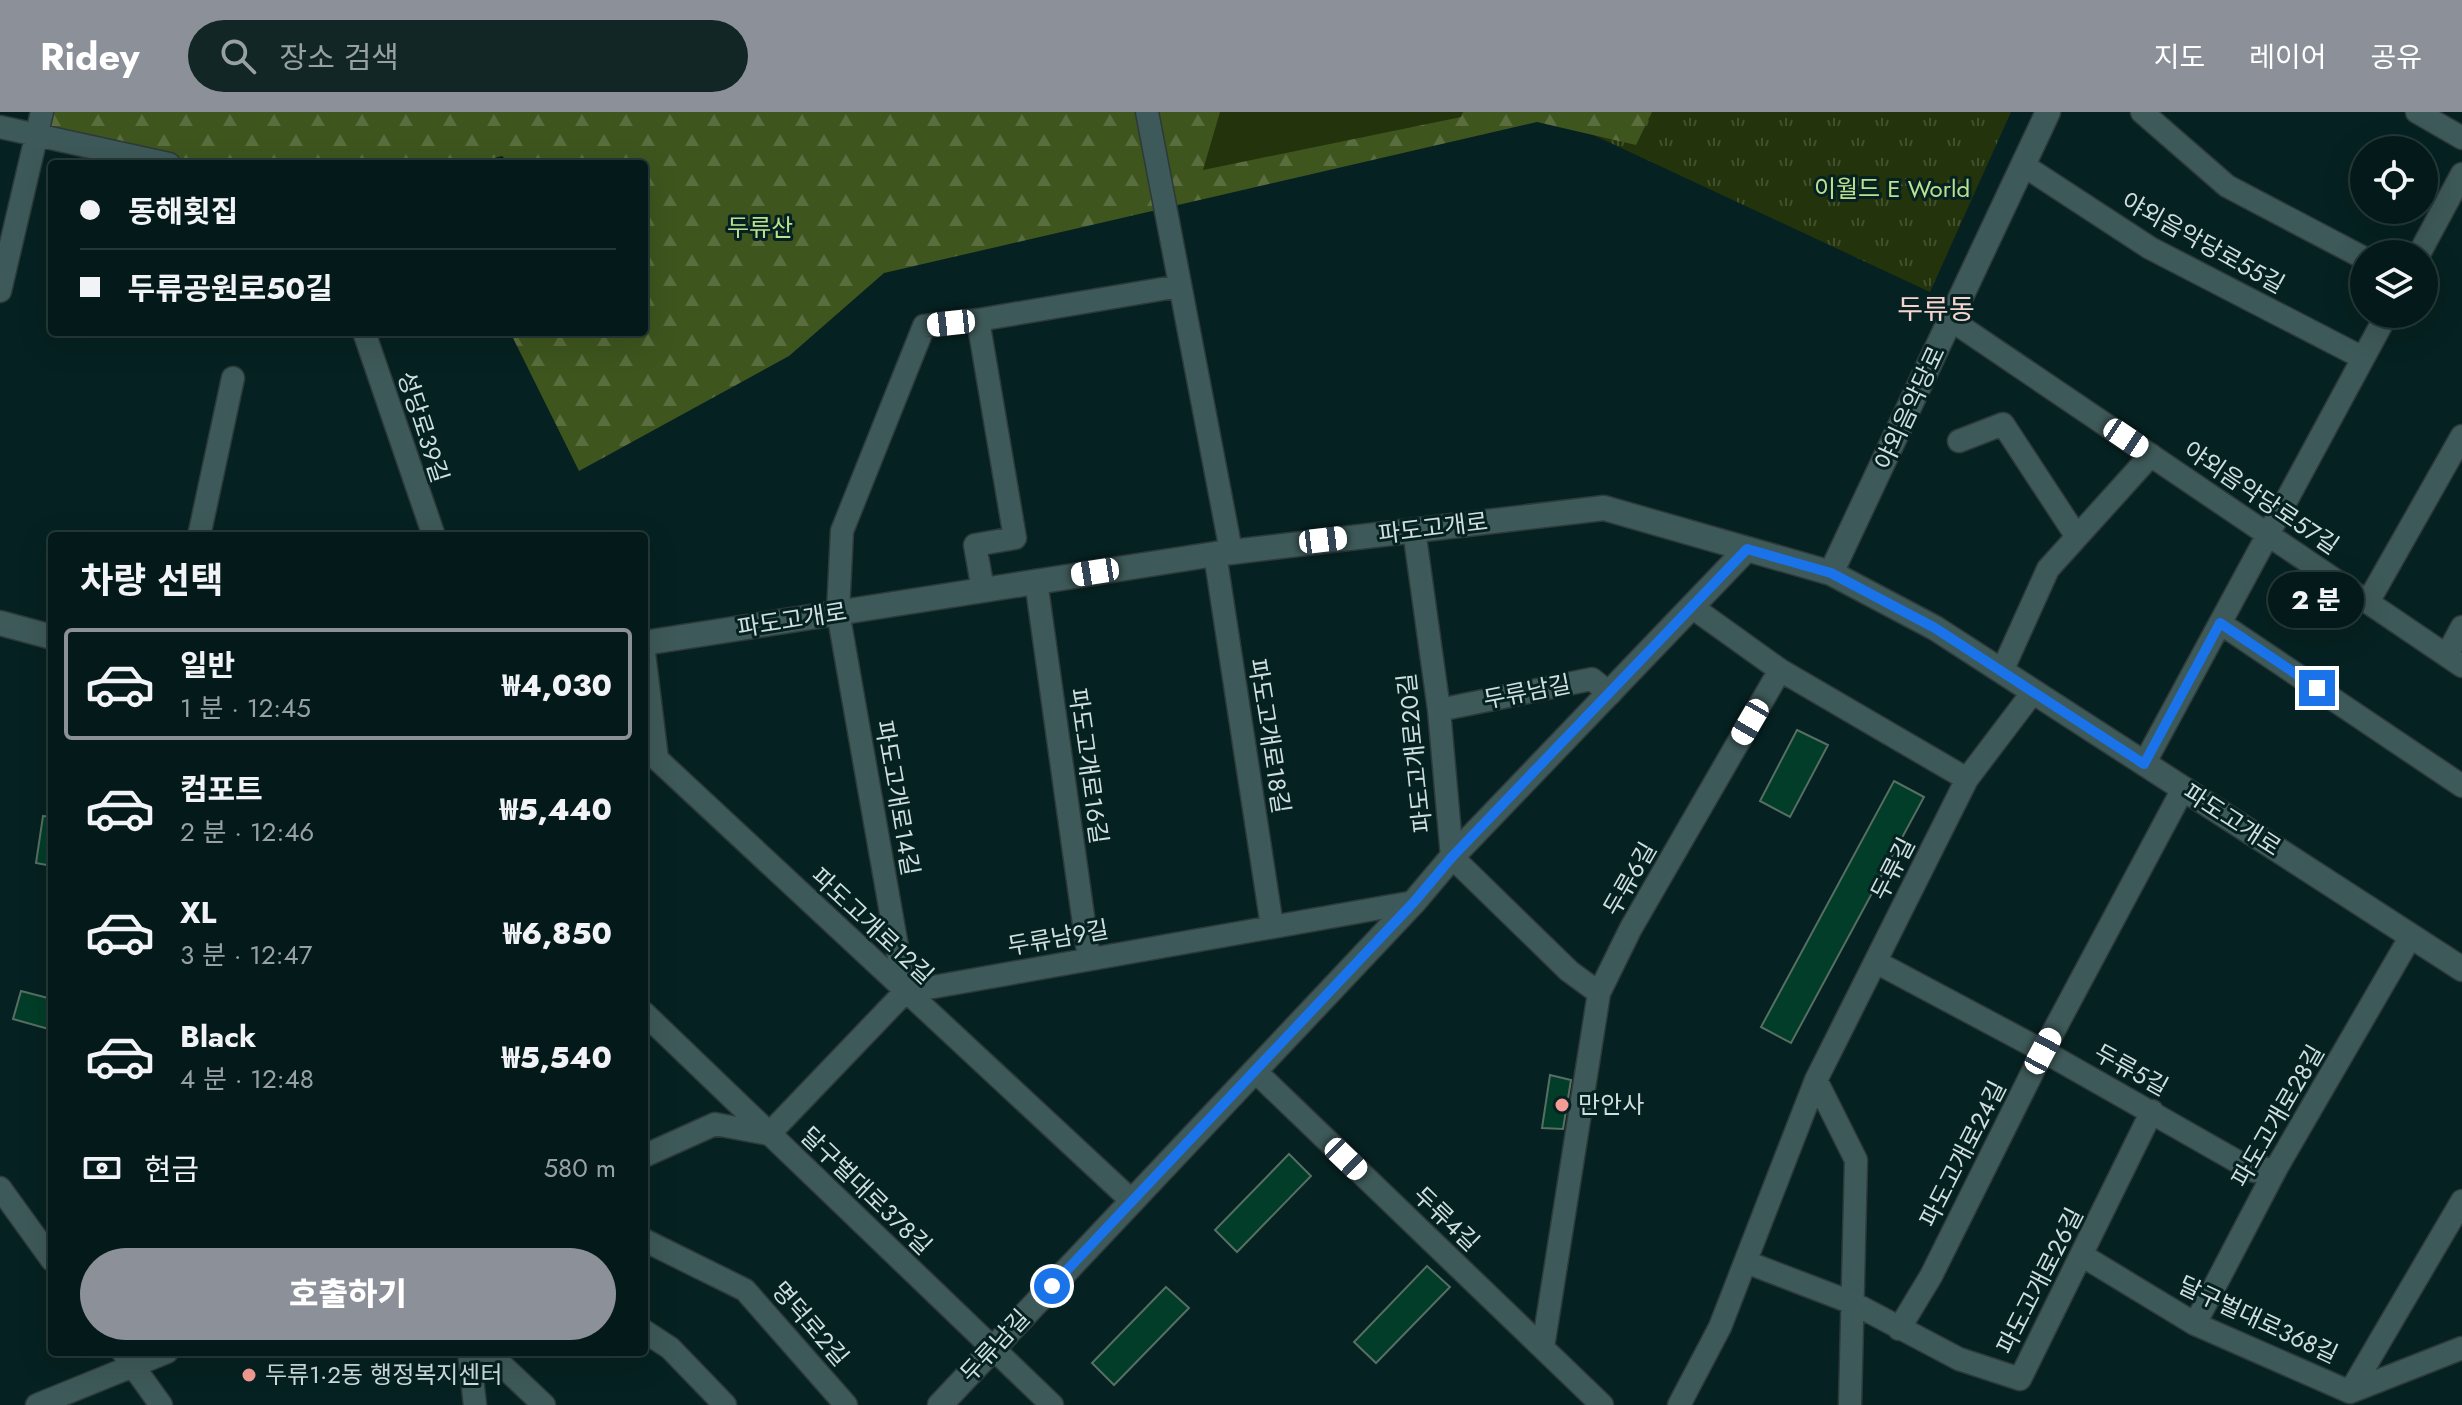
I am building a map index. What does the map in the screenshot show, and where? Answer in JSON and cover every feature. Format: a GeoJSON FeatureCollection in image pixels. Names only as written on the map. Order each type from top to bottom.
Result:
{"type":"FeatureCollection","features":[{"type":"Feature","properties":{"kind":"street","name":"파도고개로18길"},"geometry":{"type":"LineString","coordinates":[[1147,112],[1180,286],[1223,552],[1272,926]]}},
{"type":"Feature","properties":{"kind":"street","name":"야외음악당로"},"geometry":{"type":"LineString","coordinates":[[1831,573],[2048,112]]}},
{"type":"Feature","properties":{"kind":"street"},"geometry":{"type":"LineString","coordinates":[[2142,112],[2227,186],[2350,251]]}},
{"type":"Feature","properties":{"kind":"street"},"geometry":{"type":"LineString","coordinates":[[2417,112],[2462,138]]}},
{"type":"Feature","properties":{"kind":"street"},"geometry":{"type":"LineString","coordinates":[[0,127],[40,123],[156,160]]}},
{"type":"Feature","properties":{"kind":"street"},"geometry":{"type":"LineString","coordinates":[[0,291],[40,123]]}},
{"type":"Feature","properties":{"kind":"street","name":"야외음악당로55길"},"geometry":{"type":"LineString","coordinates":[[2023,165],[2150,248],[2363,358]]}},
{"type":"Feature","properties":{"kind":"street"},"geometry":{"type":"LineString","coordinates":[[2427,240],[2462,174]]}},
{"type":"Feature","properties":{"kind":"street"},"geometry":{"type":"LineString","coordinates":[[983,590],[975,545],[1015,538],[978,320],[1180,286]]}},
{"type":"Feature","properties":{"kind":"street","name":"파도고개로14길"},"geometry":{"type":"LineString","coordinates":[[905,992],[838,612],[842,531],[924,326],[978,320]]}},
{"type":"Feature","properties":{"kind":"street","name":"야외음악당로57길"},"geometry":{"type":"LineString","coordinates":[[1951,320],[2454,660]]}},
{"type":"Feature","properties":{"kind":"street"},"geometry":{"type":"LineString","coordinates":[[2144,764],[2379,328]]}},
{"type":"Feature","properties":{"kind":"street","name":"성당로39길"},"geometry":{"type":"LineString","coordinates":[[365,336],[433,532]]}},
{"type":"Feature","properties":{"kind":"street"},"geometry":{"type":"LineString","coordinates":[[200,532],[233,378]]}},
{"type":"Feature","properties":{"kind":"street"},"geometry":{"type":"LineString","coordinates":[[1959,441],[2003,424],[2077,537]]}},
{"type":"Feature","properties":{"kind":"street"},"geometry":{"type":"LineString","coordinates":[[2368,602],[2462,436]]}},
{"type":"Feature","properties":{"kind":"street"},"geometry":{"type":"LineString","coordinates":[[2002,671],[2048,569],[2151,455]]}},
{"type":"Feature","properties":{"kind":"street","name":"파도고개로"},"geometry":{"type":"LineString","coordinates":[[648,642],[1223,552],[1604,508],[1831,573],[1935,628],[2462,969]]}},
{"type":"Feature","properties":{"kind":"street","name":"파도고개로20길"},"geometry":{"type":"LineString","coordinates":[[1414,530],[1439,710],[1452,857],[1569,971],[1599,993]]}},
{"type":"Feature","properties":{"kind":"street","name":"두류남길"},"geometry":{"type":"LineString","coordinates":[[940,1405],[1414,902],[1452,857],[1747,549]]}},
{"type":"Feature","properties":{"kind":"street","name":"파도고개로16길"},"geometry":{"type":"LineString","coordinates":[[1036,581],[1089,959]]}},
{"type":"Feature","properties":{"kind":"street"},"geometry":{"type":"LineString","coordinates":[[1692,607],[1780,670],[1967,779]]}},
{"type":"Feature","properties":{"kind":"street"},"geometry":{"type":"LineString","coordinates":[[0,623],[48,636]]}},
{"type":"Feature","properties":{"kind":"street"},"geometry":{"type":"LineString","coordinates":[[2220,623],[2462,786]]}},
{"type":"Feature","properties":{"kind":"street"},"geometry":{"type":"LineString","coordinates":[[2454,660],[2462,627]]}},
{"type":"Feature","properties":{"kind":"street","name":"두류6길"},"geometry":{"type":"LineString","coordinates":[[1543,1347],[1599,993],[1631,928],[1780,670]]}},
{"type":"Feature","properties":{"kind":"street","name":"두류남길"},"geometry":{"type":"LineString","coordinates":[[1439,710],[1592,679],[1610,694]]}},
{"type":"Feature","properties":{"kind":"street","name":"파도고개로12길"},"geometry":{"type":"LineString","coordinates":[[648,686],[657,759],[1132,1201]]}},
{"type":"Feature","properties":{"kind":"street","name":"두류길"},"geometry":{"type":"LineString","coordinates":[[1679,1405],[1720,1327],[1816,1080],[1967,779],[2033,692]]}},
{"type":"Feature","properties":{"kind":"street","name":"파도고개로24길"},"geometry":{"type":"LineString","coordinates":[[1899,1329],[1931,1276],[2043,1051],[2183,789]]}},
{"type":"Feature","properties":{"kind":"street","name":"두류남9길"},"geometry":{"type":"LineString","coordinates":[[905,992],[1414,902]]}},
{"type":"Feature","properties":{"kind":"street","name":"파도고개로28길"},"geometry":{"type":"LineString","coordinates":[[2195,1324],[2277,1167],[2411,936]]}},
{"type":"Feature","properties":{"kind":"street","name":"두류5길"},"geometry":{"type":"LineString","coordinates":[[1876,962],[2152,1111],[2254,1171],[2277,1167]]}},
{"type":"Feature","properties":{"kind":"street"},"geometry":{"type":"LineString","coordinates":[[648,1154],[715,1124],[769,1134],[905,992]]}},
{"type":"Feature","properties":{"kind":"street","name":"달구벌대로378길"},"geometry":{"type":"LineString","coordinates":[[648,1017],[1052,1405]]}},
{"type":"Feature","properties":{"kind":"street","name":"두류4길"},"geometry":{"type":"LineString","coordinates":[[1255,1071],[1602,1405]]}},
{"type":"Feature","properties":{"kind":"street"},"geometry":{"type":"LineString","coordinates":[[1816,1080],[1856,1160],[1850,1405]]}},
{"type":"Feature","properties":{"kind":"street","name":"파도고개로26길"},"geometry":{"type":"LineString","coordinates":[[1746,1262],[1853,1303],[1959,1359],[2020,1379],[2030,1353],[2083,1256],[2152,1111]]}},
{"type":"Feature","properties":{"kind":"street"},"geometry":{"type":"LineString","coordinates":[[0,1188],[48,1254]]}},
{"type":"Feature","properties":{"kind":"street"},"geometry":{"type":"LineString","coordinates":[[2350,1392],[2462,1201]]}},
{"type":"Feature","properties":{"kind":"street","name":"명덕로2길"},"geometry":{"type":"LineString","coordinates":[[648,1242],[745,1290],[846,1405]]}},
{"type":"Feature","properties":{"kind":"street","name":"달구벌대로368길"},"geometry":{"type":"LineString","coordinates":[[2083,1256],[2195,1324],[2350,1392],[2462,1348]]}},
{"type":"Feature","properties":{"kind":"street"},"geometry":{"type":"LineString","coordinates":[[648,1334],[670,1348],[725,1405]]}},
{"type":"Feature","properties":{"kind":"street"},"geometry":{"type":"LineString","coordinates":[[475,1405],[480,1356]]}},
{"type":"Feature","properties":{"kind":"street"},"geometry":{"type":"LineString","coordinates":[[483,1356],[544,1405]]}},
{"type":"Feature","properties":{"kind":"street"},"geometry":{"type":"LineString","coordinates":[[37,1405],[128,1359],[161,1405]]}},
{"type":"Feature","properties":{"kind":"green space","name":"두류산"},"geometry":{"type":"Polygon","coordinates":[[[52,112],[1652,112],[1636,145],[1537,122],[884,273],[789,356],[579,471],[512,336],[648,336],[648,160],[506,160],[502,156],[486,160],[189,160],[48,128],[52,112]]]}},
{"type":"Feature","properties":{"kind":"green space"},"geometry":{"type":"Polygon","coordinates":[[[1220,112],[1463,112],[1461,117],[1203,170],[1220,112]]]}},
{"type":"Feature","properties":{"kind":"green space","name":"이월드 E World"},"geometry":{"type":"Polygon","coordinates":[[[1544,112],[2011,112],[1930,292],[1544,112]]]}},
{"type":"Feature","properties":{"kind":"building"},"geometry":{"type":"Polygon","coordinates":[[[1797,730],[1828,745],[1790,817],[1760,801],[1797,730]]]}},
{"type":"Feature","properties":{"kind":"building"},"geometry":{"type":"Polygon","coordinates":[[[1894,781],[1924,797],[1791,1043],[1761,1027],[1894,781]]]}},
{"type":"Feature","properties":{"kind":"building"},"geometry":{"type":"Polygon","coordinates":[[[43,816],[48,817],[48,865],[36,863],[43,816]]]}},
{"type":"Feature","properties":{"kind":"building"},"geometry":{"type":"Polygon","coordinates":[[[21,991],[48,998],[48,1029],[13,1019],[21,991]]]}},
{"type":"Feature","properties":{"kind":"building","name":"만안사"},"geometry":{"type":"Polygon","coordinates":[[[1550,1075],[1571,1080],[1563,1129],[1542,1128],[1550,1075]]]}},
{"type":"Feature","properties":{"kind":"building"},"geometry":{"type":"Polygon","coordinates":[[[1289,1154],[1311,1176],[1237,1252],[1215,1230],[1289,1154]]]}},
{"type":"Feature","properties":{"kind":"building"},"geometry":{"type":"Polygon","coordinates":[[[1427,1266],[1450,1287],[1376,1363],[1354,1342],[1427,1266]]]}},
{"type":"Feature","properties":{"kind":"building"},"geometry":{"type":"Polygon","coordinates":[[[1166,1287],[1189,1308],[1114,1385],[1092,1363],[1166,1287]]]}},
{"type":"Feature","properties":{"kind":"place","name":"만안사"},"geometry":{"type":"Point","coordinates":[1562,1105]}},
{"type":"Feature","properties":{"kind":"place","name":"두류1·2동 행정복지센터"},"geometry":{"type":"Point","coordinates":[249,1375]}},
{"type":"Feature","properties":{"kind":"district","name":"두류동"},"geometry":{"type":"Point","coordinates":[1936,309]}},
{"type":"Feature","properties":{"kind":"route"},"geometry":{"type":"LineString","coordinates":[[1052,1286],[1414,902],[1452,857],[1747,549],[1831,573],[1935,628],[2144,764],[2220,623],[2317,688]]}}]}
